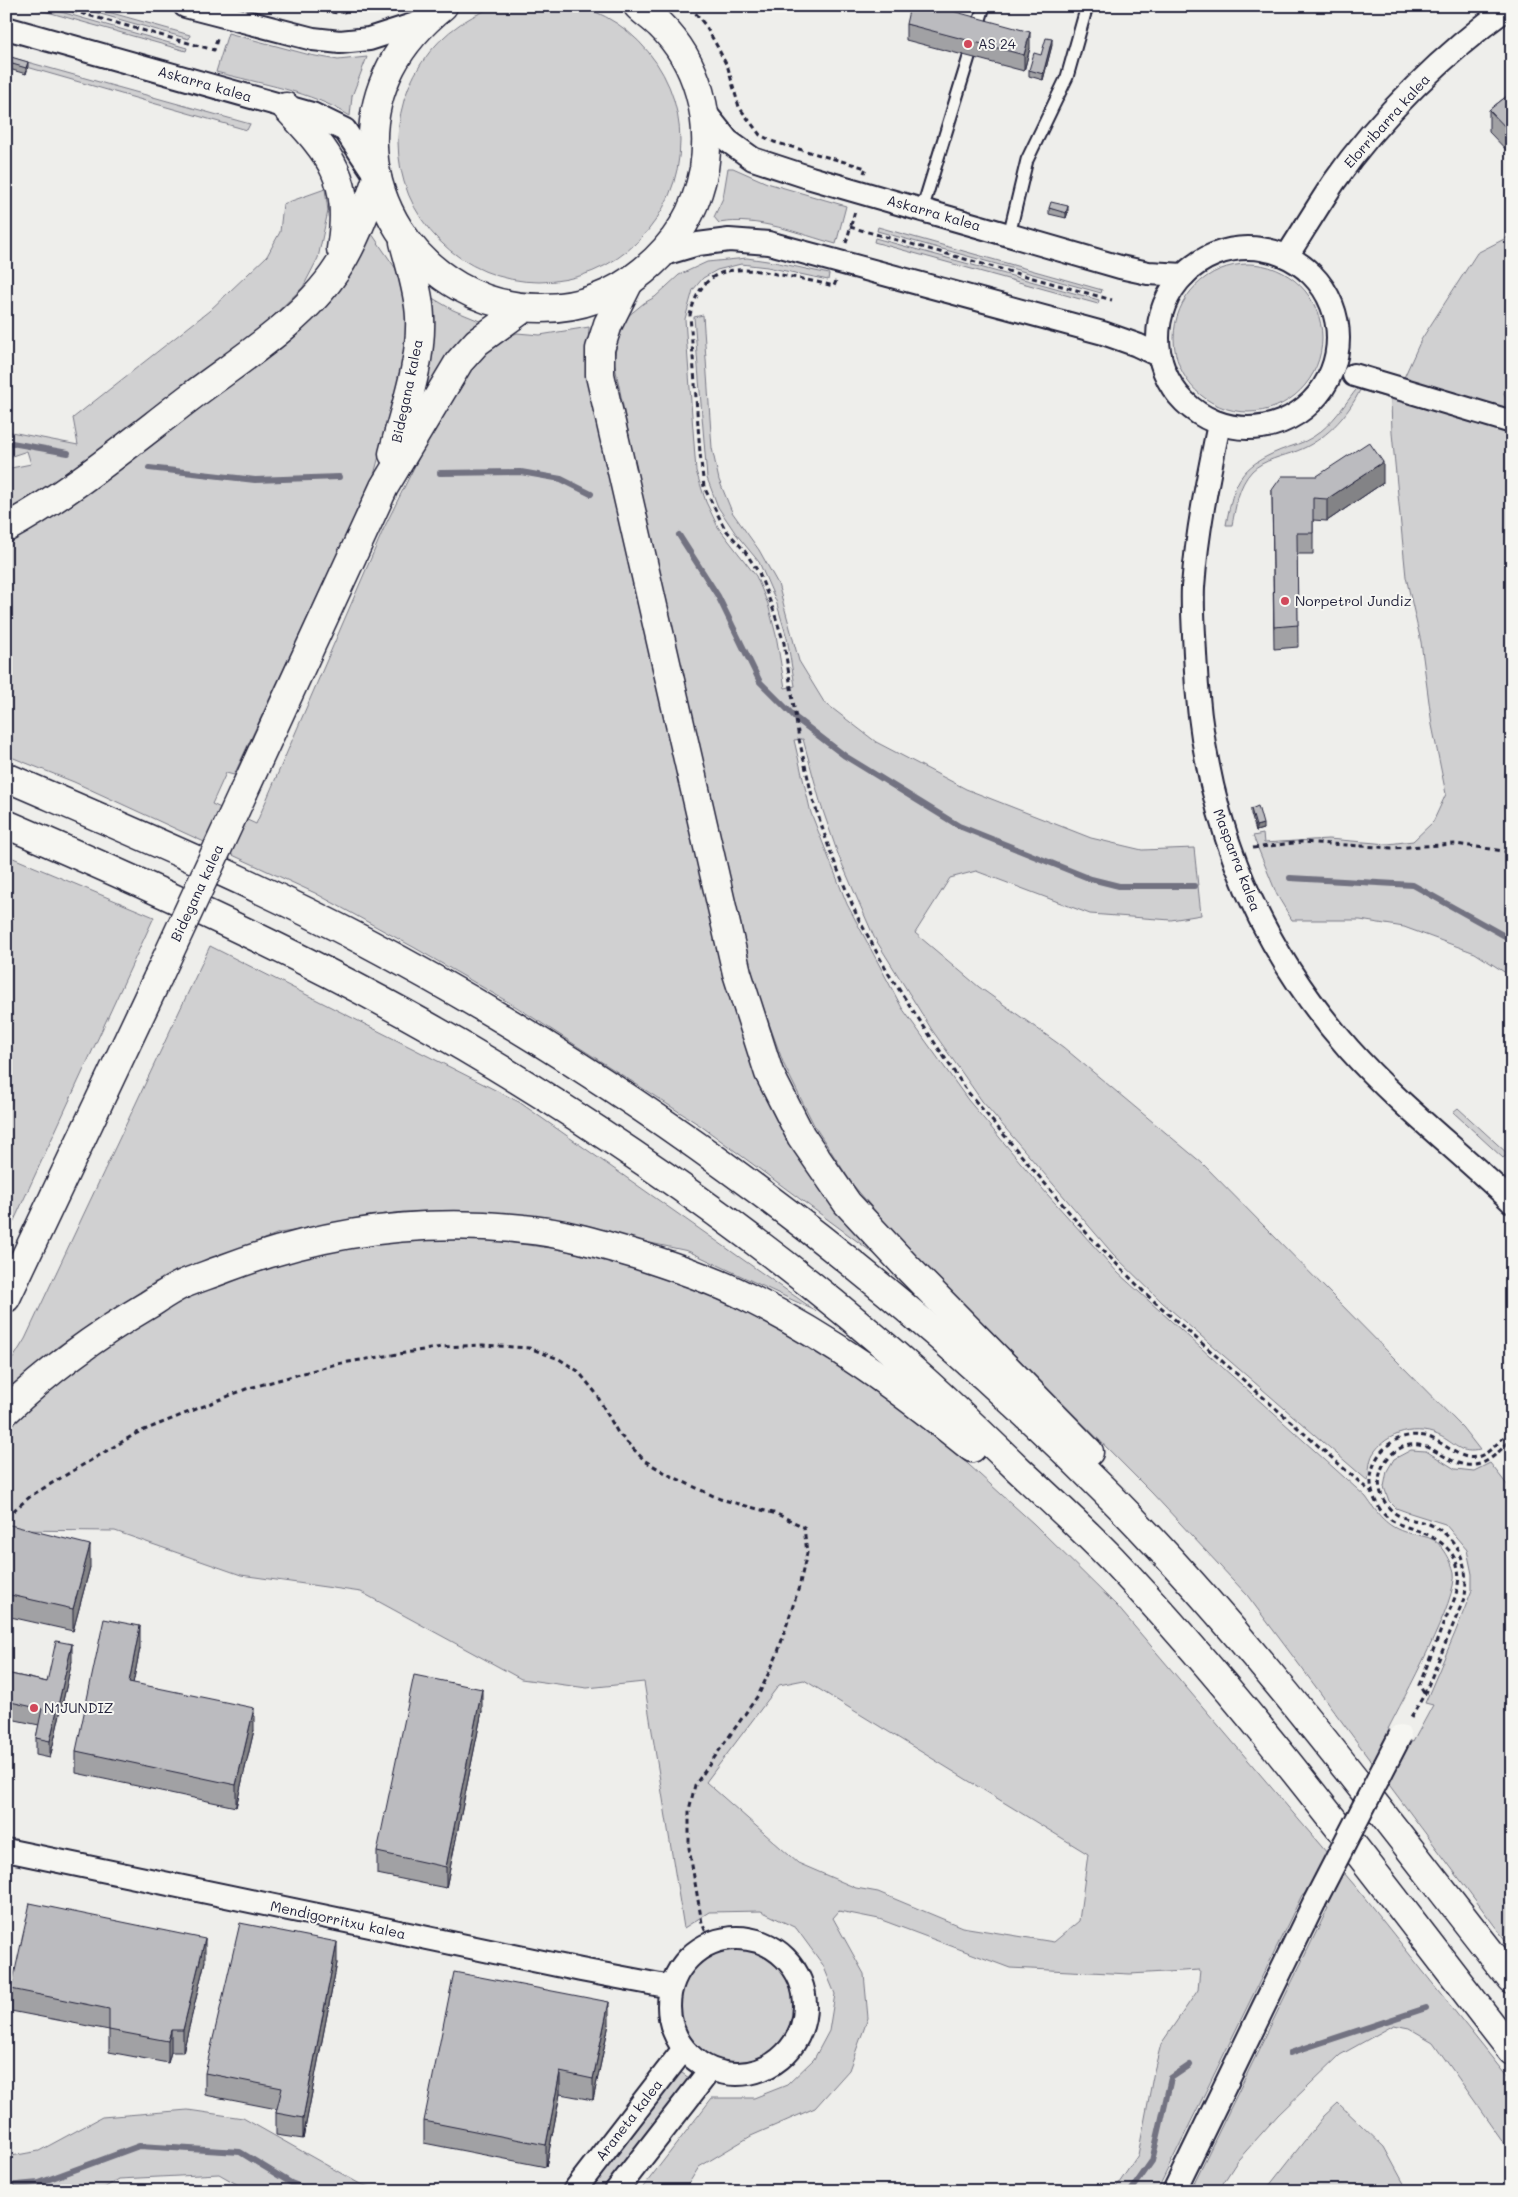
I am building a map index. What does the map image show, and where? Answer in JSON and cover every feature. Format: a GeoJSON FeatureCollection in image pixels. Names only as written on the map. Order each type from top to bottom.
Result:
{"type":"FeatureCollection","features":[{"type":"Feature","properties":{"kind":"main road"},"geometry":{"type":"LineString","coordinates":[[434,14],[406,43],[391,67],[381,94],[375,122],[374,150],[377,178],[387,209],[402,236],[421,259],[443,278],[460,288],[495,303],[524,308],[560,308],[595,300],[628,284],[664,254],[686,223],[700,188],[707,150],[704,112],[696,80],[681,51],[658,16],[638,6]]}},
{"type":"Feature","properties":{"kind":"main road"},"geometry":{"type":"LineString","coordinates":[[286,107],[332,161],[342,188],[345,212],[338,268]]}},
{"type":"Feature","properties":{"kind":"main road"},"geometry":{"type":"LineString","coordinates":[[6,528],[68,490],[271,336],[313,300],[338,268],[364,216],[377,178]]}},
{"type":"Feature","properties":{"kind":"main road","name":"Bidegana kalea"},"geometry":{"type":"LineString","coordinates":[[384,486],[419,347],[420,316],[415,286],[402,236]]}},
{"type":"Feature","properties":{"kind":"main road"},"geometry":{"type":"LineString","coordinates":[[628,284],[608,324],[600,349],[600,375],[737,973],[769,1073],[802,1136],[847,1203],[905,1266],[1055,1416],[1119,1484],[1185,1575]]}},
{"type":"Feature","properties":{"kind":"main road","name":"Bidegana kalea"},"geometry":{"type":"LineString","coordinates":[[6,1298],[158,977],[384,486],[459,362],[477,342],[524,308]]}},
{"type":"Feature","properties":{"kind":"main road"},"geometry":{"type":"LineString","coordinates":[[6,777],[181,852],[363,941],[517,1028],[646,1111],[770,1200],[869,1277],[959,1353],[1110,1496],[1185,1575],[1277,1680],[1512,1980]]}},
{"type":"Feature","properties":{"kind":"main road"},"geometry":{"type":"LineString","coordinates":[[6,824],[171,895],[352,985],[493,1064],[624,1148],[735,1228],[841,1309],[927,1382],[1110,1557],[1247,1712],[1512,2051]]}},
{"type":"Feature","properties":{"kind":"main road"},"geometry":{"type":"LineString","coordinates":[[6,1411],[72,1354],[114,1324],[181,1286],[248,1260],[309,1242],[383,1229],[444,1224],[525,1229],[596,1243],[676,1267],[746,1296],[814,1333],[906,1395],[1110,1557]]}},
{"type":"Feature","properties":{"kind":"street"},"geometry":{"type":"LineString","coordinates":[[185,6],[313,38],[340,42],[369,39],[434,14]]}},
{"type":"Feature","properties":{"kind":"street","name":"Elorribarra kalea"},"geometry":{"type":"LineString","coordinates":[[1287,256],[1335,181],[1380,124],[1450,53],[1510,6]]}},
{"type":"Feature","properties":{"kind":"street","name":"Askarra kalea"},"geometry":{"type":"LineString","coordinates":[[6,28],[312,114],[345,130],[377,178]]}},
{"type":"Feature","properties":{"kind":"street","name":"Askarra kalea"},"geometry":{"type":"LineString","coordinates":[[704,112],[728,141],[754,159],[860,192],[1120,267],[1148,273],[1184,275]]}},
{"type":"Feature","properties":{"kind":"street"},"geometry":{"type":"LineString","coordinates":[[664,254],[698,244],[729,240],[769,243],[1103,333],[1160,356]]}},
{"type":"Feature","properties":{"kind":"street"},"geometry":{"type":"LineString","coordinates":[[1243,248],[1266,249],[1287,256],[1310,271],[1327,292],[1336,318],[1338,345],[1332,372],[1318,395],[1298,414],[1273,425],[1246,428],[1219,424],[1198,413],[1181,398],[1168,378],[1160,356],[1158,335],[1162,313],[1170,293],[1184,275],[1201,261],[1229,250],[1243,248]]}},
{"type":"Feature","properties":{"kind":"street"},"geometry":{"type":"LineString","coordinates":[[1354,375],[1512,422]]}},
{"type":"Feature","properties":{"kind":"street","name":"Masparra kalea"},"geometry":{"type":"LineString","coordinates":[[1219,424],[1201,511],[1193,589],[1197,696],[1204,753],[1215,802],[1234,859],[1249,896],[1270,939],[1307,998],[1349,1049],[1383,1085],[1512,1202]]}},
{"type":"Feature","properties":{"kind":"street"},"geometry":{"type":"LineString","coordinates":[[1174,2191],[1315,1901],[1400,1736]]}},
{"type":"Feature","properties":{"kind":"street","name":"Mendigorritxu kalea"},"geometry":{"type":"LineString","coordinates":[[6,1850],[551,1964],[671,1987]]}},
{"type":"Feature","properties":{"kind":"street"},"geometry":{"type":"LineString","coordinates":[[737,1938],[759,1941],[778,1951],[794,1967],[803,1987],[806,2009],[801,2030],[790,2050],[774,2065],[754,2073],[732,2075],[710,2070],[696,2062],[683,2050],[669,2020],[671,1987],[681,1967],[696,1951],[711,1944],[737,1938]]}},
{"type":"Feature","properties":{"kind":"street","name":"Araneta kalea"},"geometry":{"type":"LineString","coordinates":[[574,2191],[683,2050]]}},
{"type":"Feature","properties":{"kind":"street"},"geometry":{"type":"LineString","coordinates":[[616,2191],[710,2070]]}},
{"type":"Feature","properties":{"kind":"lane"},"geometry":{"type":"LineString","coordinates":[[976,34],[984,6]]}},
{"type":"Feature","properties":{"kind":"lane"},"geometry":{"type":"LineString","coordinates":[[1009,235],[1028,160],[1067,77],[1088,6]]}},
{"type":"Feature","properties":{"kind":"lane"},"geometry":{"type":"LineString","coordinates":[[922,210],[969,57]]}},
{"type":"Feature","properties":{"kind":"path"},"geometry":{"type":"LineString","coordinates":[[55,6],[214,50],[223,17]]}},
{"type":"Feature","properties":{"kind":"path"},"geometry":{"type":"LineString","coordinates":[[296,6],[338,13],[375,6]]}},
{"type":"Feature","properties":{"kind":"path"},"geometry":{"type":"LineString","coordinates":[[690,6],[717,46],[728,68],[739,107],[760,135],[774,142],[866,168],[834,286],[750,268],[731,270],[704,283],[694,298],[690,315],[704,486],[725,529],[744,550],[759,572],[773,609],[784,643],[799,739],[813,800],[830,851],[857,916],[888,974],[967,1091],[1090,1237],[1147,1295],[1373,1494]]}},
{"type":"Feature","properties":{"kind":"path"},"geometry":{"type":"LineString","coordinates":[[850,227],[1112,300]]}},
{"type":"Feature","properties":{"kind":"path"},"geometry":{"type":"LineString","coordinates":[[1252,848],[1301,842],[1392,848],[1456,844],[1504,851],[1512,855]]}},
{"type":"Feature","properties":{"kind":"path"},"geometry":{"type":"LineString","coordinates":[[6,1517],[32,1495],[137,1433],[246,1389],[336,1364],[442,1347],[483,1345],[530,1348],[559,1359],[578,1371],[595,1392],[618,1433],[645,1461],[669,1475],[720,1499],[777,1514],[804,1527],[806,1554],[799,1587],[778,1655],[760,1694],[695,1784],[689,1810],[689,1848],[702,1923],[711,1944]]}},
{"type":"Feature","properties":{"kind":"path"},"geometry":{"type":"LineString","coordinates":[[1425,1693],[1419,1685],[1457,1590],[1459,1572],[1456,1560],[1439,1540],[1428,1534],[1391,1522],[1381,1511],[1370,1485],[1372,1467],[1378,1455],[1389,1444],[1404,1438],[1424,1436],[1441,1441],[1464,1457],[1477,1457],[1488,1451],[1512,1428]]}},
{"type":"Feature","properties":{"kind":"path"},"geometry":{"type":"LineString","coordinates":[[1400,1736],[1425,1693],[1465,1596],[1465,1568],[1462,1553],[1443,1532],[1428,1524],[1397,1515],[1388,1506],[1382,1497],[1379,1485],[1380,1473],[1384,1463],[1392,1453],[1401,1447],[1413,1444],[1424,1445],[1463,1465],[1476,1465],[1489,1460],[1512,1439]]}},
{"type":"Feature","properties":{"kind":"shaded area"},"geometry":{"type":"Polygon","coordinates":[[[553,0],[567,2],[606,16],[618,23],[639,41],[657,62],[670,87],[678,113],[680,141],[678,169],[670,195],[657,220],[639,241],[618,259],[593,272],[567,280],[525,282],[511,280],[472,266],[449,250],[430,231],[414,208],[400,169],[398,127],[400,113],[414,74],[430,51],[449,32],[472,16],[511,2],[553,0]]]}},
{"type":"Feature","properties":{"kind":"shaded area"},"geometry":{"type":"Polygon","coordinates":[[[26,6],[40,6],[187,48],[186,51],[26,6]]]}},
{"type":"Feature","properties":{"kind":"shaded area"},"geometry":{"type":"Polygon","coordinates":[[[72,6],[87,6],[190,35],[189,39],[72,6]]]}},
{"type":"Feature","properties":{"kind":"shaded area"},"geometry":{"type":"Polygon","coordinates":[[[228,33],[310,55],[338,60],[367,57],[352,96],[350,116],[335,107],[302,94],[216,72],[228,33]]]}},
{"type":"Feature","properties":{"kind":"shaded area"},"geometry":{"type":"Polygon","coordinates":[[[6,56],[250,124],[247,130],[6,61],[6,56]]]}},
{"type":"Feature","properties":{"kind":"shaded area"},"geometry":{"type":"Polygon","coordinates":[[[728,168],[733,168],[767,183],[846,206],[836,244],[763,224],[734,221],[719,223],[714,217],[723,198],[728,168]]]}},
{"type":"Feature","properties":{"kind":"shaded area"},"geometry":{"type":"Polygon","coordinates":[[[325,189],[328,211],[318,258],[303,287],[267,322],[88,460],[6,512],[6,469],[31,464],[27,451],[6,458],[6,431],[78,445],[73,418],[209,311],[267,256],[280,232],[283,204],[325,189]]]}},
{"type":"Feature","properties":{"kind":"shaded area"},"geometry":{"type":"Polygon","coordinates":[[[878,227],[1102,290],[1101,293],[877,231],[878,227]]]}},
{"type":"Feature","properties":{"kind":"shaded area"},"geometry":{"type":"Polygon","coordinates":[[[372,234],[396,269],[407,307],[408,336],[374,475],[234,775],[226,773],[212,804],[256,824],[384,528],[441,413],[474,362],[495,343],[517,333],[540,335],[589,327],[588,353],[737,997],[880,1258],[701,1126],[515,1006],[415,948],[315,893],[74,782],[6,755],[6,540],[347,278],[372,234]]]}},
{"type":"Feature","properties":{"kind":"shaded area"},"geometry":{"type":"Polygon","coordinates":[[[1512,235],[1512,378],[1504,393],[1512,416],[1402,382],[1421,340],[1477,253],[1512,235]]]}},
{"type":"Feature","properties":{"kind":"shaded area"},"geometry":{"type":"Polygon","coordinates":[[[875,238],[1099,300],[1098,304],[874,242],[875,238]]]}},
{"type":"Feature","properties":{"kind":"shaded area"},"geometry":{"type":"Polygon","coordinates":[[[747,258],[829,274],[828,280],[767,267],[741,264],[717,270],[703,278],[693,290],[685,319],[696,471],[706,502],[718,527],[756,576],[768,604],[776,635],[785,688],[795,686],[787,638],[776,601],[759,562],[736,534],[718,507],[707,478],[694,317],[703,315],[712,448],[719,480],[732,512],[759,550],[778,584],[799,661],[824,702],[876,742],[966,789],[1091,838],[1142,850],[1194,848],[1201,915],[1171,920],[1090,914],[976,871],[950,878],[915,933],[979,987],[1063,1047],[1202,1163],[1462,1427],[1480,1450],[1463,1450],[1433,1433],[1423,1431],[1404,1432],[1386,1440],[1373,1454],[1368,1481],[1163,1303],[1113,1254],[982,1101],[932,1030],[874,937],[839,857],[821,805],[803,739],[794,740],[811,813],[847,904],[902,1008],[968,1100],[1047,1194],[1118,1273],[1366,1497],[1388,1523],[1408,1533],[1434,1540],[1447,1554],[1454,1572],[1448,1604],[1428,1650],[1388,1729],[1413,1742],[1433,1705],[1425,1703],[1472,1590],[1472,1574],[1467,1550],[1445,1524],[1396,1508],[1389,1501],[1384,1487],[1387,1471],[1394,1459],[1411,1450],[1426,1451],[1455,1469],[1474,1471],[1490,1463],[1512,1491],[1512,1949],[1247,1595],[1152,1493],[898,1238],[853,1185],[815,1127],[784,1065],[754,982],[641,496],[614,361],[618,336],[628,316],[655,297],[679,275],[707,262],[747,258]]]}},
{"type":"Feature","properties":{"kind":"shaded area"},"geometry":{"type":"Polygon","coordinates":[[[1248,264],[1263,265],[1276,269],[1301,285],[1317,310],[1321,323],[1321,353],[1317,366],[1301,391],[1276,407],[1263,411],[1248,412],[1233,411],[1220,407],[1195,391],[1179,366],[1175,353],[1174,338],[1175,323],[1179,310],[1195,285],[1220,269],[1233,265],[1248,264]]]}},
{"type":"Feature","properties":{"kind":"shaded area"},"geometry":{"type":"Polygon","coordinates":[[[429,296],[453,310],[482,322],[419,402],[429,296]]]}},
{"type":"Feature","properties":{"kind":"shaded area"},"geometry":{"type":"Polygon","coordinates":[[[1359,386],[1512,430],[1512,552],[1510,561],[1512,580],[1512,977],[1475,953],[1404,927],[1360,920],[1292,920],[1277,895],[1253,836],[1263,834],[1264,843],[1328,839],[1388,844],[1413,841],[1433,822],[1446,794],[1432,725],[1421,642],[1406,577],[1392,433],[1391,399],[1360,390],[1342,418],[1317,441],[1297,451],[1267,461],[1257,467],[1244,483],[1236,504],[1232,525],[1226,525],[1236,487],[1247,470],[1267,456],[1306,441],[1320,432],[1338,414],[1359,386]]]}},
{"type":"Feature","properties":{"kind":"shaded area"},"geometry":{"type":"Polygon","coordinates":[[[6,855],[154,917],[6,1238],[6,855]]]}},
{"type":"Feature","properties":{"kind":"shaded area"},"geometry":{"type":"Polygon","coordinates":[[[210,946],[519,1102],[816,1311],[688,1251],[543,1220],[408,1214],[279,1233],[155,1282],[57,1347],[6,1400],[6,1370],[25,1339],[210,946]]]}},
{"type":"Feature","properties":{"kind":"shaded area"},"geometry":{"type":"Polygon","coordinates":[[[1458,1108],[1508,1154],[1503,1158],[1453,1112],[1458,1108]]]}},
{"type":"Feature","properties":{"kind":"shaded area"},"geometry":{"type":"Polygon","coordinates":[[[475,1238],[558,1249],[615,1262],[693,1288],[759,1317],[847,1371],[936,1435],[1034,1524],[1117,1606],[1356,1887],[1512,2083],[1512,2154],[1433,2042],[1409,2028],[1394,2025],[1340,2055],[1278,2115],[1238,2160],[1218,2191],[1190,2191],[1328,1908],[1302,1895],[1157,2191],[1112,2191],[1138,2155],[1161,2044],[1198,1990],[1200,1970],[1130,1974],[1010,1968],[879,1919],[839,1911],[833,1918],[864,1974],[868,2018],[849,2070],[815,2108],[751,2136],[699,2167],[684,2191],[640,2191],[712,2098],[754,2098],[787,2085],[814,2059],[829,2031],[835,1994],[823,1965],[796,1928],[761,1911],[709,1912],[684,1928],[644,1682],[587,1688],[521,1679],[361,1592],[241,1575],[115,1531],[6,1530],[6,1432],[52,1387],[119,1336],[193,1295],[232,1278],[272,1264],[313,1253],[369,1243],[399,1240],[475,1238]],[[804,1680],[779,1685],[706,1782],[798,1863],[856,1888],[878,1892],[962,1927],[1054,1942],[1079,1921],[1088,1854],[804,1680]]]}},
{"type":"Feature","properties":{"kind":"shaded area"},"geometry":{"type":"Polygon","coordinates":[[[739,1945],[751,1946],[762,1950],[773,1955],[782,1963],[790,1972],[795,1983],[799,1994],[799,2018],[795,2029],[790,2040],[782,2049],[773,2057],[762,2062],[751,2066],[739,2067],[727,2066],[716,2062],[705,2057],[696,2049],[688,2040],[683,2029],[679,2018],[678,2006],[679,1994],[683,1983],[688,1972],[696,1963],[705,1955],[716,1950],[727,1946],[739,1945]]]}},
{"type":"Feature","properties":{"kind":"shaded area"},"geometry":{"type":"Polygon","coordinates":[[[675,2073],[682,2073],[689,2078],[689,2082],[606,2191],[583,2191],[675,2073]]]}},
{"type":"Feature","properties":{"kind":"shaded area"},"geometry":{"type":"Polygon","coordinates":[[[1338,2103],[1384,2147],[1408,2191],[1265,2191],[1324,2116],[1338,2103]]]}},
{"type":"Feature","properties":{"kind":"shaded area"},"geometry":{"type":"Polygon","coordinates":[[[188,2110],[243,2118],[360,2184],[383,2191],[249,2191],[219,2174],[119,2179],[99,2191],[6,2191],[6,2157],[39,2151],[102,2117],[188,2110]]]}},
{"type":"Feature","properties":{"kind":"building"},"geometry":{"type":"Polygon","coordinates":[[[910,6],[934,6],[1030,32],[1024,55],[906,24],[910,6]]]}},
{"type":"Feature","properties":{"kind":"building"},"geometry":{"type":"Polygon","coordinates":[[[1046,38],[1052,39],[1043,74],[1029,70],[1034,53],[1041,55],[1046,38]]]}},
{"type":"Feature","properties":{"kind":"building"},"geometry":{"type":"Polygon","coordinates":[[[11,57],[28,62],[26,68],[9,63],[11,57]]]}},
{"type":"Feature","properties":{"kind":"building"},"geometry":{"type":"Polygon","coordinates":[[[1512,92],[1512,134],[1489,110],[1512,92]]]}},
{"type":"Feature","properties":{"kind":"building"},"geometry":{"type":"Polygon","coordinates":[[[1051,202],[1068,206],[1066,213],[1049,208],[1051,202]]]}},
{"type":"Feature","properties":{"kind":"building","name":"Norpetrol Jundiz"},"geometry":{"type":"Polygon","coordinates":[[[1369,442],[1383,462],[1327,499],[1313,498],[1313,533],[1297,533],[1298,625],[1274,627],[1272,490],[1282,476],[1317,476],[1369,442]]]}},
{"type":"Feature","properties":{"kind":"building"},"geometry":{"type":"Polygon","coordinates":[[[1258,806],[1263,824],[1256,826],[1251,809],[1258,806]]]}},
{"type":"Feature","properties":{"kind":"building"},"geometry":{"type":"Polygon","coordinates":[[[6,1524],[90,1545],[73,1609],[6,1594],[6,1524]]]}},
{"type":"Feature","properties":{"kind":"building"},"geometry":{"type":"Polygon","coordinates":[[[104,1619],[140,1626],[129,1682],[254,1708],[236,1785],[76,1751],[104,1619]]]}},
{"type":"Feature","properties":{"kind":"building"},"geometry":{"type":"Polygon","coordinates":[[[56,1641],[72,1644],[50,1741],[36,1738],[42,1709],[6,1701],[6,1673],[47,1682],[56,1641]]]}},
{"type":"Feature","properties":{"kind":"building"},"geometry":{"type":"Polygon","coordinates":[[[414,1675],[482,1689],[446,1867],[377,1852],[414,1675]]]}},
{"type":"Feature","properties":{"kind":"building"},"geometry":{"type":"Polygon","coordinates":[[[30,1903],[205,1939],[183,2030],[171,2030],[168,2041],[109,2030],[109,2009],[11,1989],[30,1903]]]}},
{"type":"Feature","properties":{"kind":"building"},"geometry":{"type":"Polygon","coordinates":[[[240,1923],[337,1942],[303,2118],[276,2113],[282,2088],[205,2073],[240,1923]]]}},
{"type":"Feature","properties":{"kind":"building"},"geometry":{"type":"Polygon","coordinates":[[[454,1972],[609,2002],[593,2079],[560,2072],[546,2145],[424,2121],[454,1972]]]}},
{"type":"Feature","properties":{"kind":"waterway"},"geometry":{"type":"LineString","coordinates":[[6,442],[68,453]]}},
{"type":"Feature","properties":{"kind":"waterway"},"geometry":{"type":"LineString","coordinates":[[149,468],[255,480],[339,477]]}},
{"type":"Feature","properties":{"kind":"waterway"},"geometry":{"type":"LineString","coordinates":[[440,473],[521,472],[561,479],[591,494]]}},
{"type":"Feature","properties":{"kind":"waterway"},"geometry":{"type":"LineString","coordinates":[[679,535],[718,596],[760,682],[797,719],[845,756],[959,826],[1091,879],[1119,886],[1194,886]]}},
{"type":"Feature","properties":{"kind":"waterway"},"geometry":{"type":"LineString","coordinates":[[1290,878],[1413,885],[1512,940]]}},
{"type":"Feature","properties":{"kind":"waterway"},"geometry":{"type":"LineString","coordinates":[[1290,2053],[1426,2008]]}},
{"type":"Feature","properties":{"kind":"waterway"},"geometry":{"type":"LineString","coordinates":[[1131,2191],[1152,2161],[1171,2078],[1190,2065]]}},
{"type":"Feature","properties":{"kind":"waterway"},"geometry":{"type":"LineString","coordinates":[[6,2186],[39,2183],[139,2146],[240,2152],[291,2183],[311,2191]]}},
{"type":"Feature","properties":{"kind":"place","name":"AS 24"},"geometry":{"type":"Point","coordinates":[968,44]}},
{"type":"Feature","properties":{"kind":"place","name":"Norpetrol Jundiz"},"geometry":{"type":"Point","coordinates":[1285,601]}},
{"type":"Feature","properties":{"kind":"place","name":"N1JUNDIZ"},"geometry":{"type":"Point","coordinates":[34,1708]}}]}
